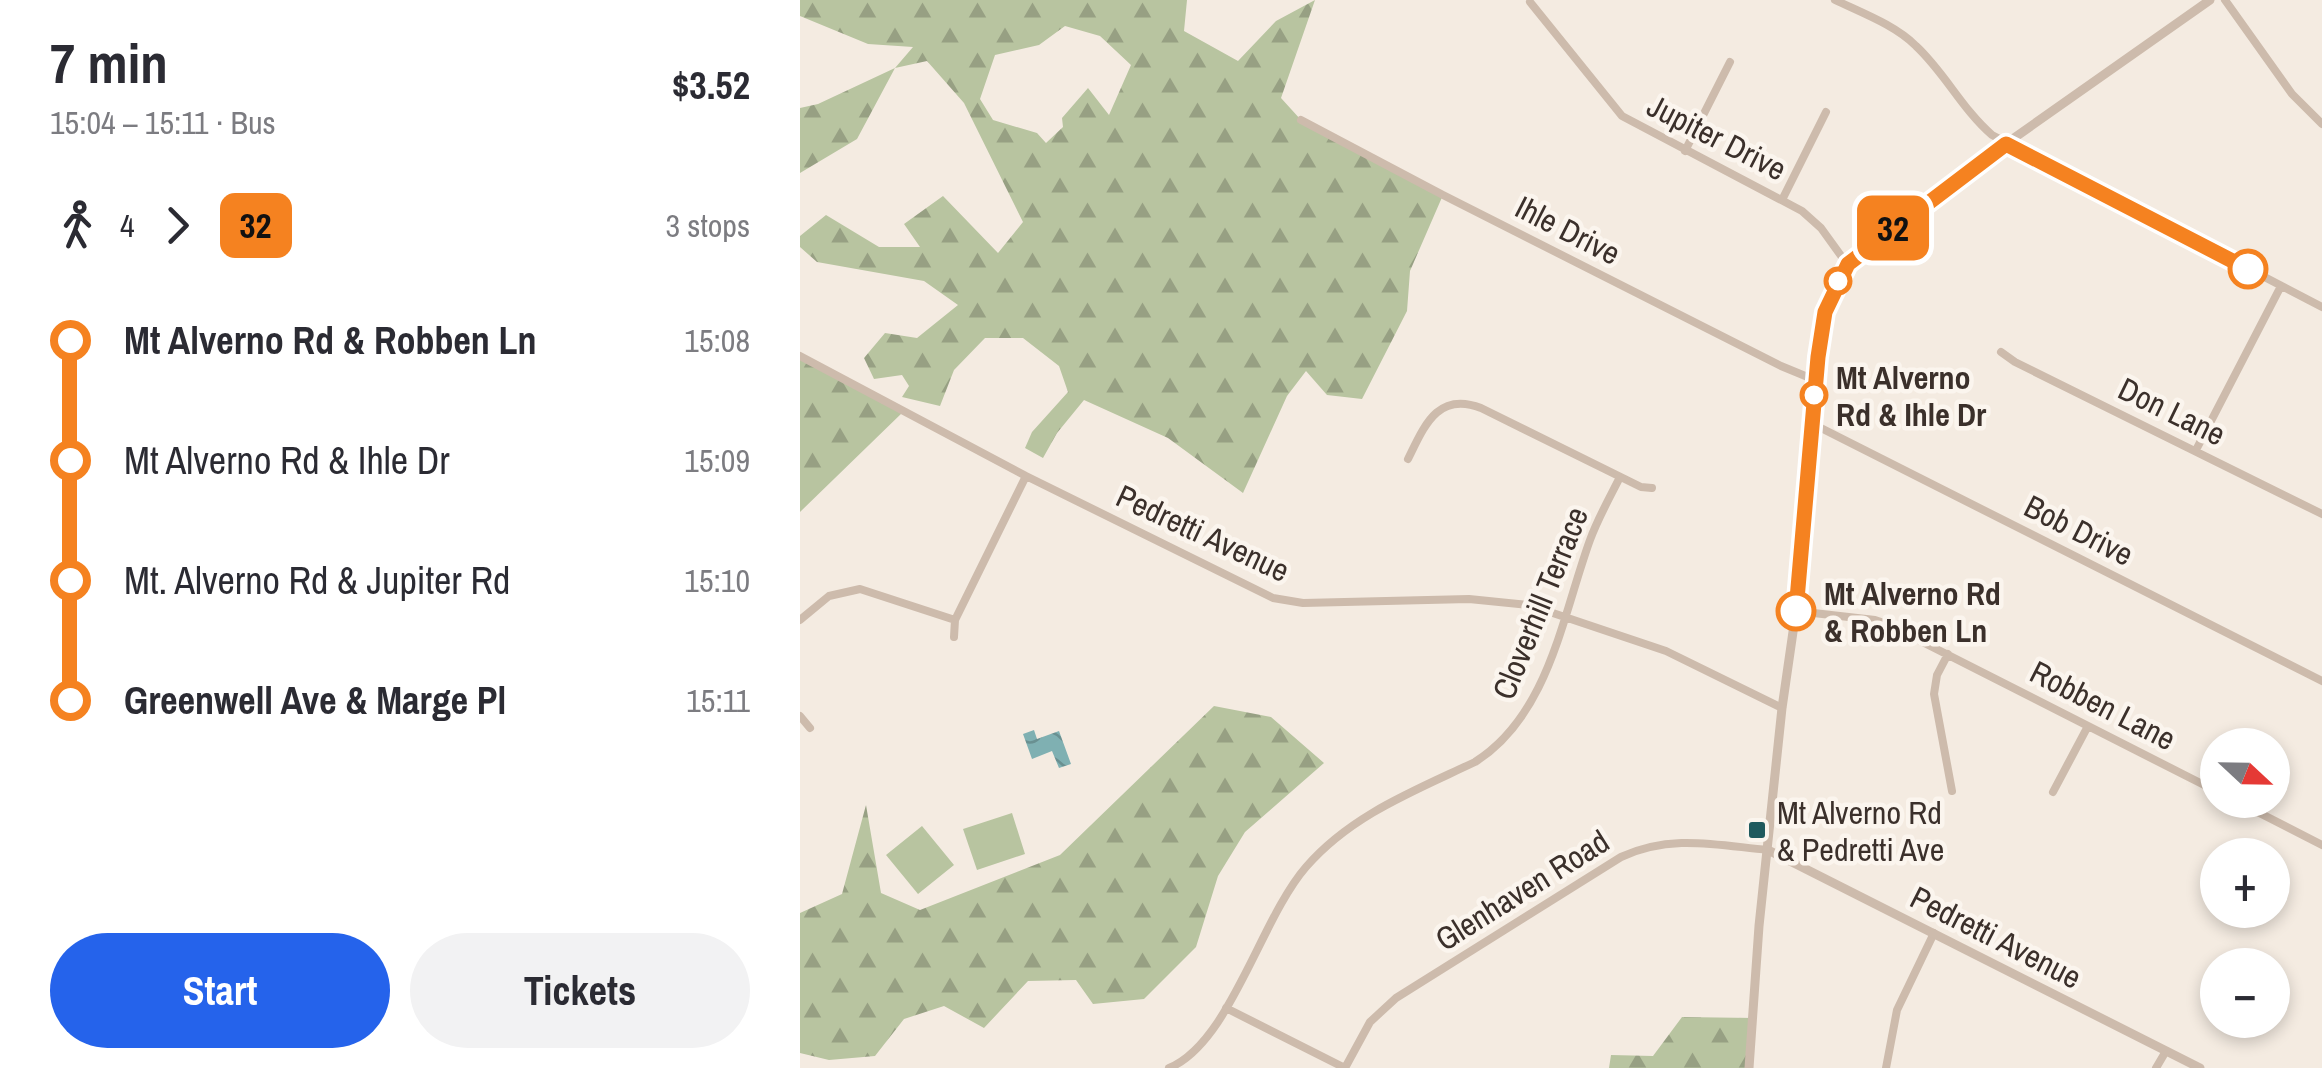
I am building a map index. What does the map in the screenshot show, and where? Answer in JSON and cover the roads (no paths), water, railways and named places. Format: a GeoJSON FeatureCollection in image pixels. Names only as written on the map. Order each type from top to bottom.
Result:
{"type":"FeatureCollection","features":[{"type":"Feature","properties":{"kind":"street"},"geometry":{"type":"LineString","coordinates":[[1835,0],[1911,41],[1982,126],[2006,144],[2322,307]]}},
{"type":"Feature","properties":{"kind":"street"},"geometry":{"type":"LineString","coordinates":[[1749,1068],[1758,942],[1825,312],[1848,264],[2006,144],[2210,0]]}},
{"type":"Feature","properties":{"kind":"street"},"geometry":{"type":"LineString","coordinates":[[2224,0],[2292,94],[2322,124]]}},
{"type":"Feature","properties":{"kind":"street","name":"Jupiter Drive"},"geometry":{"type":"LineString","coordinates":[[1530,2],[1613,108],[1633,124],[1812,218],[1848,264]]}},
{"type":"Feature","properties":{"kind":"street"},"geometry":{"type":"LineString","coordinates":[[1685,151],[1730,62]]}},
{"type":"Feature","properties":{"kind":"street"},"geometry":{"type":"LineString","coordinates":[[1782,200],[1826,112]]}},
{"type":"Feature","properties":{"kind":"street","name":"Ihle Drive"},"geometry":{"type":"LineString","coordinates":[[1301,120],[1815,380]]}},
{"type":"Feature","properties":{"kind":"street"},"geometry":{"type":"LineString","coordinates":[[2196,450],[2281,286]]}},
{"type":"Feature","properties":{"kind":"street","name":"Don Lane"},"geometry":{"type":"LineString","coordinates":[[2001,352],[2322,514]]}},
{"type":"Feature","properties":{"kind":"street","name":"Pedretti Avenue"},"geometry":{"type":"LineString","coordinates":[[800,356],[1026,476],[1273,598],[1303,602],[1469,599],[1529,605],[1666,651],[1782,708]]}},
{"type":"Feature","properties":{"kind":"street","name":"Cloverhill Terrace"},"geometry":{"type":"LineString","coordinates":[[1408,459],[1431,417],[1446,406],[1465,403],[1641,487],[1652,488]]}},
{"type":"Feature","properties":{"kind":"street","name":"Bob Drive"},"geometry":{"type":"LineString","coordinates":[[1812,424],[2322,681]]}},
{"type":"Feature","properties":{"kind":"street"},"geometry":{"type":"LineString","coordinates":[[954,638],[956,620],[1026,476]]}},
{"type":"Feature","properties":{"kind":"street","name":"Cloverhill Terrace"},"geometry":{"type":"LineString","coordinates":[[1170,1068],[1206,1041],[1276,909],[1319,853],[1375,810],[1475,762],[1502,742],[1524,715],[1546,670],[1591,539],[1620,477]]}},
{"type":"Feature","properties":{"kind":"street"},"geometry":{"type":"LineString","coordinates":[[800,620],[829,596],[860,590],[956,620]]}},
{"type":"Feature","properties":{"kind":"street","name":"Robben Lane"},"geometry":{"type":"LineString","coordinates":[[1796,611],[1894,626],[2200,783]]}},
{"type":"Feature","properties":{"kind":"street"},"geometry":{"type":"LineString","coordinates":[[1948,654],[1937,674],[1934,694],[1952,791]]}},
{"type":"Feature","properties":{"kind":"street"},"geometry":{"type":"LineString","coordinates":[[800,716],[810,728]]}},
{"type":"Feature","properties":{"kind":"street"},"geometry":{"type":"LineString","coordinates":[[2053,792],[2088,726]]}},
{"type":"Feature","properties":{"kind":"street"},"geometry":{"type":"LineString","coordinates":[[2269,818],[2322,845]]}},
{"type":"Feature","properties":{"kind":"street","name":"Glenhaven Road"},"geometry":{"type":"LineString","coordinates":[[1345,1068],[1370,1022],[1396,998],[1621,857],[1674,842],[1768,850]]}},
{"type":"Feature","properties":{"kind":"street","name":"Pedretti Avenue"},"geometry":{"type":"LineString","coordinates":[[1768,850],[2200,1068]]}},
{"type":"Feature","properties":{"kind":"street"},"geometry":{"type":"LineString","coordinates":[[1886,1068],[1897,1010],[1934,933]]}},
{"type":"Feature","properties":{"kind":"street"},"geometry":{"type":"LineString","coordinates":[[1226,1008],[1345,1068]]}},
{"type":"Feature","properties":{"kind":"street"},"geometry":{"type":"LineString","coordinates":[[2156,1068],[2166,1051]]}},
{"type":"Feature","properties":{"kind":"water"},"geometry":{"type":"Polygon","coordinates":[[[1034,730],[1037,739],[1059,731],[1071,764],[1059,768],[1052,751],[1032,759],[1023,734],[1034,730]]]}},
{"type":"Feature","properties":{"kind":"place","name":"Mt Alverno Rd & Ihle Dr"},"geometry":{"type":"Point","coordinates":[1814,395]}},
{"type":"Feature","properties":{"kind":"place","name":"Mt Alverno Rd & Robben Ln"},"geometry":{"type":"Point","coordinates":[1796,611]}},
{"type":"Feature","properties":{"kind":"place","name":"Mt Alverno Rd & Pedretti Ave"},"geometry":{"type":"Point","coordinates":[1757,830]}}]}
